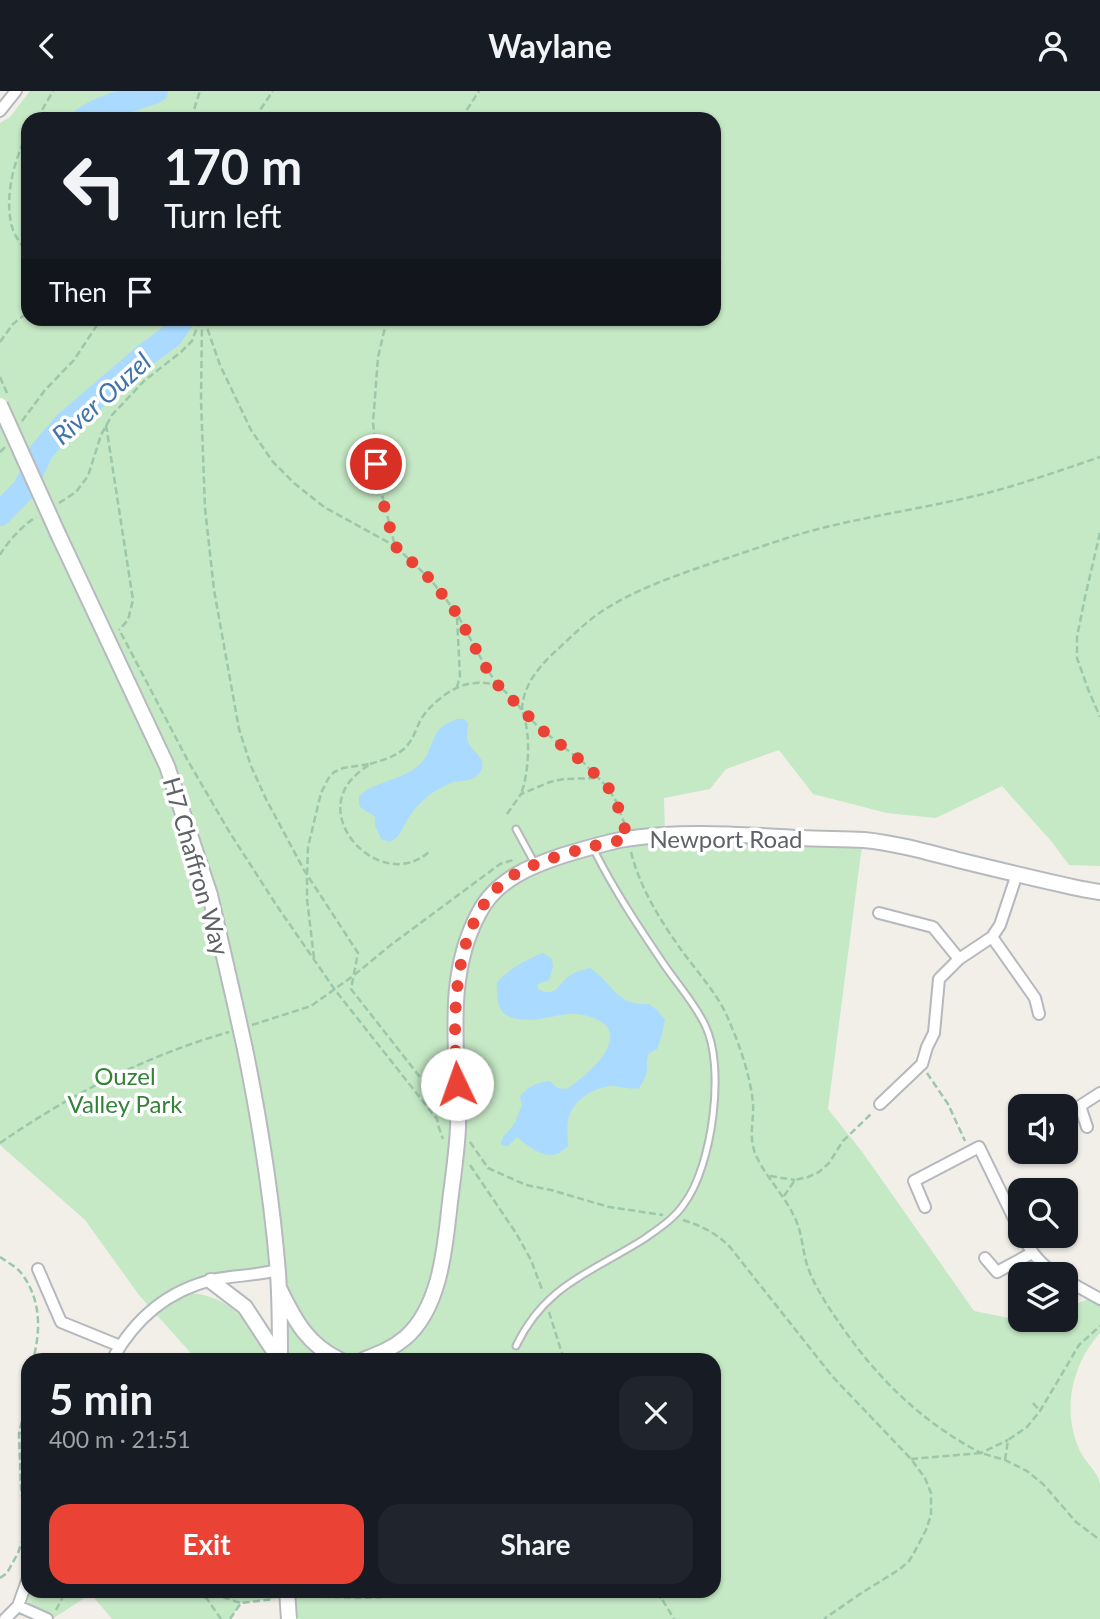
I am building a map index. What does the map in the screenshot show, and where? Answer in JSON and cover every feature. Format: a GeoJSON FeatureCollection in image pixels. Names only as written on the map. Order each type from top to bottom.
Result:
{"type":"FeatureCollection","features":[{"type":"Feature","properties":{"kind":"street"},"geometry":{"type":"LineString","coordinates":[[0,111],[16,91]]}},
{"type":"Feature","properties":{"kind":"street","name":"H7 Chaffron Way"},"geometry":{"type":"LineString","coordinates":[[0,405],[167,766],[210,895],[245,1049],[258,1121],[277,1270],[280,1353]]}},
{"type":"Feature","properties":{"kind":"street","name":"Newport Road"},"geometry":{"type":"LineString","coordinates":[[380,1353],[407,1336],[419,1321],[430,1301],[443,1264],[458,1127],[457,982],[467,942],[479,912],[490,897],[532,859],[627,839],[697,834],[865,840],[1100,892]]}},
{"type":"Feature","properties":{"kind":"street"},"geometry":{"type":"LineString","coordinates":[[880,1104],[922,1064],[934,1033],[939,979],[959,959],[992,937],[1000,925],[1017,874]]}},
{"type":"Feature","properties":{"kind":"street"},"geometry":{"type":"LineString","coordinates":[[879,913],[933,927],[959,959]]}},
{"type":"Feature","properties":{"kind":"street"},"geometry":{"type":"LineString","coordinates":[[992,937],[1035,998],[1039,1014]]}},
{"type":"Feature","properties":{"kind":"street"},"geometry":{"type":"LineString","coordinates":[[1087,1127],[1080,1106],[1100,1093]]}},
{"type":"Feature","properties":{"kind":"street"},"geometry":{"type":"LineString","coordinates":[[925,1207],[914,1181],[979,1147],[1008,1206]]}},
{"type":"Feature","properties":{"kind":"street"},"geometry":{"type":"LineString","coordinates":[[1029,1248],[1041,1262]]}},
{"type":"Feature","properties":{"kind":"street"},"geometry":{"type":"LineString","coordinates":[[985,1258],[996,1272],[1032,1253]]}},
{"type":"Feature","properties":{"kind":"street"},"geometry":{"type":"LineString","coordinates":[[38,1269],[61,1322],[120,1346]]}},
{"type":"Feature","properties":{"kind":"street"},"geometry":{"type":"LineString","coordinates":[[116,1353],[152,1309],[177,1292],[211,1281],[277,1270]]}},
{"type":"Feature","properties":{"kind":"street"},"geometry":{"type":"LineString","coordinates":[[211,1281],[245,1307],[275,1353]]}},
{"type":"Feature","properties":{"kind":"street"},"geometry":{"type":"LineString","coordinates":[[278,1286],[293,1317],[307,1337],[327,1353]]}},
{"type":"Feature","properties":{"kind":"street"},"geometry":{"type":"LineString","coordinates":[[1078,1287],[1100,1299]]}},
{"type":"Feature","properties":{"kind":"street"},"geometry":{"type":"LineString","coordinates":[[5,1619],[18,1606],[21,1598]]}},
{"type":"Feature","properties":{"kind":"street"},"geometry":{"type":"LineString","coordinates":[[288,1598],[289,1619]]}},
{"type":"Feature","properties":{"kind":"street"},"geometry":{"type":"LineString","coordinates":[[18,1606],[48,1619]]}},
{"type":"Feature","properties":{"kind":"lane"},"geometry":{"type":"LineString","coordinates":[[516,829],[532,859]]}},
{"type":"Feature","properties":{"kind":"lane"},"geometry":{"type":"LineString","coordinates":[[516,1346],[528,1323],[546,1301],[595,1266],[632,1247],[673,1217],[696,1185],[710,1136],[715,1072],[706,1027],[623,904],[593,847]]}},
{"type":"Feature","properties":{"kind":"path"},"geometry":{"type":"LineString","coordinates":[[41,112],[53,91]]}},
{"type":"Feature","properties":{"kind":"path"},"geometry":{"type":"LineString","coordinates":[[193,112],[201,91]]}},
{"type":"Feature","properties":{"kind":"path"},"geometry":{"type":"LineString","coordinates":[[259,112],[273,91]]}},
{"type":"Feature","properties":{"kind":"path"},"geometry":{"type":"LineString","coordinates":[[466,112],[479,91]]}},
{"type":"Feature","properties":{"kind":"path"},"geometry":{"type":"LineString","coordinates":[[21,146],[12,176],[10,213],[13,230],[21,244]]}},
{"type":"Feature","properties":{"kind":"path"},"geometry":{"type":"LineString","coordinates":[[0,342],[21,318]]}},
{"type":"Feature","properties":{"kind":"path"},"geometry":{"type":"LineString","coordinates":[[17,429],[45,390],[74,360],[96,326]]}},
{"type":"Feature","properties":{"kind":"path"},"geometry":{"type":"LineString","coordinates":[[54,506],[76,492],[85,482],[106,425],[122,403],[192,341],[199,326]]}},
{"type":"Feature","properties":{"kind":"path"},"geometry":{"type":"LineString","coordinates":[[202,326],[201,401],[205,508],[214,590],[239,729],[266,799],[307,876],[358,953],[351,989],[488,1168],[526,1185],[609,1207],[673,1217],[705,1227],[720,1236],[832,1376],[911,1459],[925,1478],[932,1504],[929,1523],[915,1551],[900,1569],[824,1619]]}},
{"type":"Feature","properties":{"kind":"path"},"geometry":{"type":"LineString","coordinates":[[205,326],[251,430],[273,462],[324,507],[395,546],[430,579],[457,614],[497,684],[542,730],[584,763],[608,787],[624,825],[634,867],[654,908],[726,1014],[749,1084],[754,1118],[752,1145],[797,1224],[807,1265],[824,1300],[851,1341],[880,1377],[933,1424],[981,1453],[1005,1459],[1027,1471],[1044,1485],[1076,1522],[1100,1541]]}},
{"type":"Feature","properties":{"kind":"path"},"geometry":{"type":"LineString","coordinates":[[385,326],[378,357],[373,423],[380,487],[395,546]]}},
{"type":"Feature","properties":{"kind":"path"},"geometry":{"type":"LineString","coordinates":[[106,425],[133,600],[128,619],[119,630],[188,761],[276,907],[335,989],[437,1119],[443,1138],[457,1146],[516,1233],[531,1261],[562,1353]]}},
{"type":"Feature","properties":{"kind":"path"},"geometry":{"type":"LineString","coordinates":[[0,452],[9,440]]}},
{"type":"Feature","properties":{"kind":"path"},"geometry":{"type":"LineString","coordinates":[[508,814],[525,783],[528,755],[522,702],[525,691],[550,656],[604,609],[639,590],[676,576],[820,529],[983,494],[1100,457]]}},
{"type":"Feature","properties":{"kind":"path"},"geometry":{"type":"LineString","coordinates":[[0,555],[15,535],[43,513]]}},
{"type":"Feature","properties":{"kind":"path"},"geometry":{"type":"LineString","coordinates":[[1100,533],[1077,638],[1077,657],[1100,716]]}},
{"type":"Feature","properties":{"kind":"path"},"geometry":{"type":"LineString","coordinates":[[457,614],[460,665],[457,687]]}},
{"type":"Feature","properties":{"kind":"path"},"geometry":{"type":"LineString","coordinates":[[314,961],[307,899],[308,847],[321,793],[328,779],[334,772],[344,768],[370,764],[404,749],[427,711],[457,687],[475,683],[497,684]]}},
{"type":"Feature","properties":{"kind":"path"},"geometry":{"type":"LineString","coordinates":[[370,764],[351,781],[342,798],[342,820],[348,832],[372,858],[391,864],[402,865],[415,861],[431,850]]}},
{"type":"Feature","properties":{"kind":"path"},"geometry":{"type":"LineString","coordinates":[[521,794],[564,779],[599,778]]}},
{"type":"Feature","properties":{"kind":"path"},"geometry":{"type":"LineString","coordinates":[[246,1027],[311,1006],[500,864],[532,859]]}},
{"type":"Feature","properties":{"kind":"path"},"geometry":{"type":"LineString","coordinates":[[0,1143],[34,1119],[116,1074],[234,1030]]}},
{"type":"Feature","properties":{"kind":"path"},"geometry":{"type":"LineString","coordinates":[[922,1064],[948,1104],[970,1152]]}},
{"type":"Feature","properties":{"kind":"path"},"geometry":{"type":"LineString","coordinates":[[768,1175],[795,1180],[819,1172],[829,1163],[843,1141],[880,1104]]}},
{"type":"Feature","properties":{"kind":"path"},"geometry":{"type":"LineString","coordinates":[[783,1196],[795,1180]]}},
{"type":"Feature","properties":{"kind":"path"},"geometry":{"type":"LineString","coordinates":[[0,1257],[21,1272],[34,1295],[39,1321],[34,1353]]}},
{"type":"Feature","properties":{"kind":"path"},"geometry":{"type":"LineString","coordinates":[[911,1459],[981,1453],[1027,1427],[1040,1411],[1079,1345],[1100,1326]]}},
{"type":"Feature","properties":{"kind":"path"},"geometry":{"type":"LineString","coordinates":[[1033,1403],[1040,1411]]}},
{"type":"Feature","properties":{"kind":"path"},"geometry":{"type":"LineString","coordinates":[[21,1425],[21,1488]]}},
{"type":"Feature","properties":{"kind":"path"},"geometry":{"type":"LineString","coordinates":[[1005,1459],[1008,1440]]}},
{"type":"Feature","properties":{"kind":"path"},"geometry":{"type":"LineString","coordinates":[[0,1578],[7,1573],[21,1545]]}},
{"type":"Feature","properties":{"kind":"path"},"geometry":{"type":"LineString","coordinates":[[48,1619],[62,1598]]}},
{"type":"Feature","properties":{"kind":"path"},"geometry":{"type":"LineString","coordinates":[[206,1598],[221,1619]]}},
{"type":"Feature","properties":{"kind":"path"},"geometry":{"type":"LineString","coordinates":[[225,1598],[241,1603],[270,1598]]}},
{"type":"Feature","properties":{"kind":"path"},"geometry":{"type":"LineString","coordinates":[[661,1598],[674,1619]]}},
{"type":"Feature","properties":{"kind":"path"},"geometry":{"type":"LineString","coordinates":[[230,1619],[241,1603]]}},
{"type":"Feature","properties":{"kind":"green space","name":"Ouzel Valley Park"},"geometry":{"type":"Polygon","coordinates":[[[30,91],[1100,91],[1100,866],[1069,865],[1002,786],[936,818],[887,813],[813,794],[779,750],[726,769],[710,789],[664,798],[665,835],[865,840],[861,853],[828,1109],[863,1153],[974,1311],[1008,1318],[1008,1332],[1078,1332],[1078,1303],[1094,1297],[1100,1299],[1100,1333],[1076,1374],[1072,1390],[1071,1422],[1081,1453],[1100,1485],[1100,1619],[289,1619],[287,1598],[721,1598],[721,1353],[280,1353],[277,1271],[179,1293],[204,1295],[229,1306],[245,1321],[267,1353],[191,1353],[139,1295],[85,1220],[0,1145],[0,123],[10,117],[30,91]]]}},
{"type":"Feature","properties":{"kind":"green space","name":"Ouzel Valley Park"},"geometry":{"type":"Polygon","coordinates":[[[23,1598],[85,1598],[52,1619],[18,1606],[23,1598]]]}},
{"type":"Feature","properties":{"kind":"green space","name":"Ouzel Valley Park"},"geometry":{"type":"Polygon","coordinates":[[[94,1598],[279,1598],[241,1603],[230,1619],[112,1619],[94,1598]]]}},
{"type":"Feature","properties":{"kind":"water"},"geometry":{"type":"Polygon","coordinates":[[[457,719],[464,719],[468,723],[467,739],[481,758],[480,772],[474,778],[451,783],[433,792],[413,811],[397,837],[390,842],[381,839],[375,825],[375,817],[362,809],[359,796],[419,765],[438,731],[457,719]]]}},
{"type":"Feature","properties":{"kind":"water"},"geometry":{"type":"Polygon","coordinates":[[[543,953],[552,959],[553,967],[549,980],[538,984],[538,989],[552,992],[570,975],[590,968],[622,998],[638,1004],[649,1004],[665,1020],[657,1049],[648,1055],[646,1074],[639,1088],[612,1086],[586,1095],[575,1105],[569,1117],[568,1146],[553,1155],[536,1151],[517,1137],[508,1146],[501,1145],[522,1106],[520,1096],[533,1085],[550,1081],[557,1088],[567,1089],[601,1059],[610,1036],[605,1024],[587,1016],[567,1014],[529,1020],[512,1018],[501,1010],[497,982],[518,965],[543,953]]]}},
{"type":"Feature","properties":{"kind":"waterway","name":"River Ouzel"},"geometry":{"type":"LineString","coordinates":[[96,112],[156,91]]}},
{"type":"Feature","properties":{"kind":"waterway","name":"River Ouzel"},"geometry":{"type":"LineString","coordinates":[[0,514],[25,488],[41,452],[66,423],[171,336],[177,326]]}},
{"type":"Feature","properties":{"kind":"route"},"geometry":{"type":"LineString","coordinates":[[376,464],[395,546],[430,579],[457,614],[497,684],[542,730],[584,763],[608,787],[616,801],[627,839],[535,864],[506,880],[479,912],[467,942],[457,982],[457,1084]]}}]}
